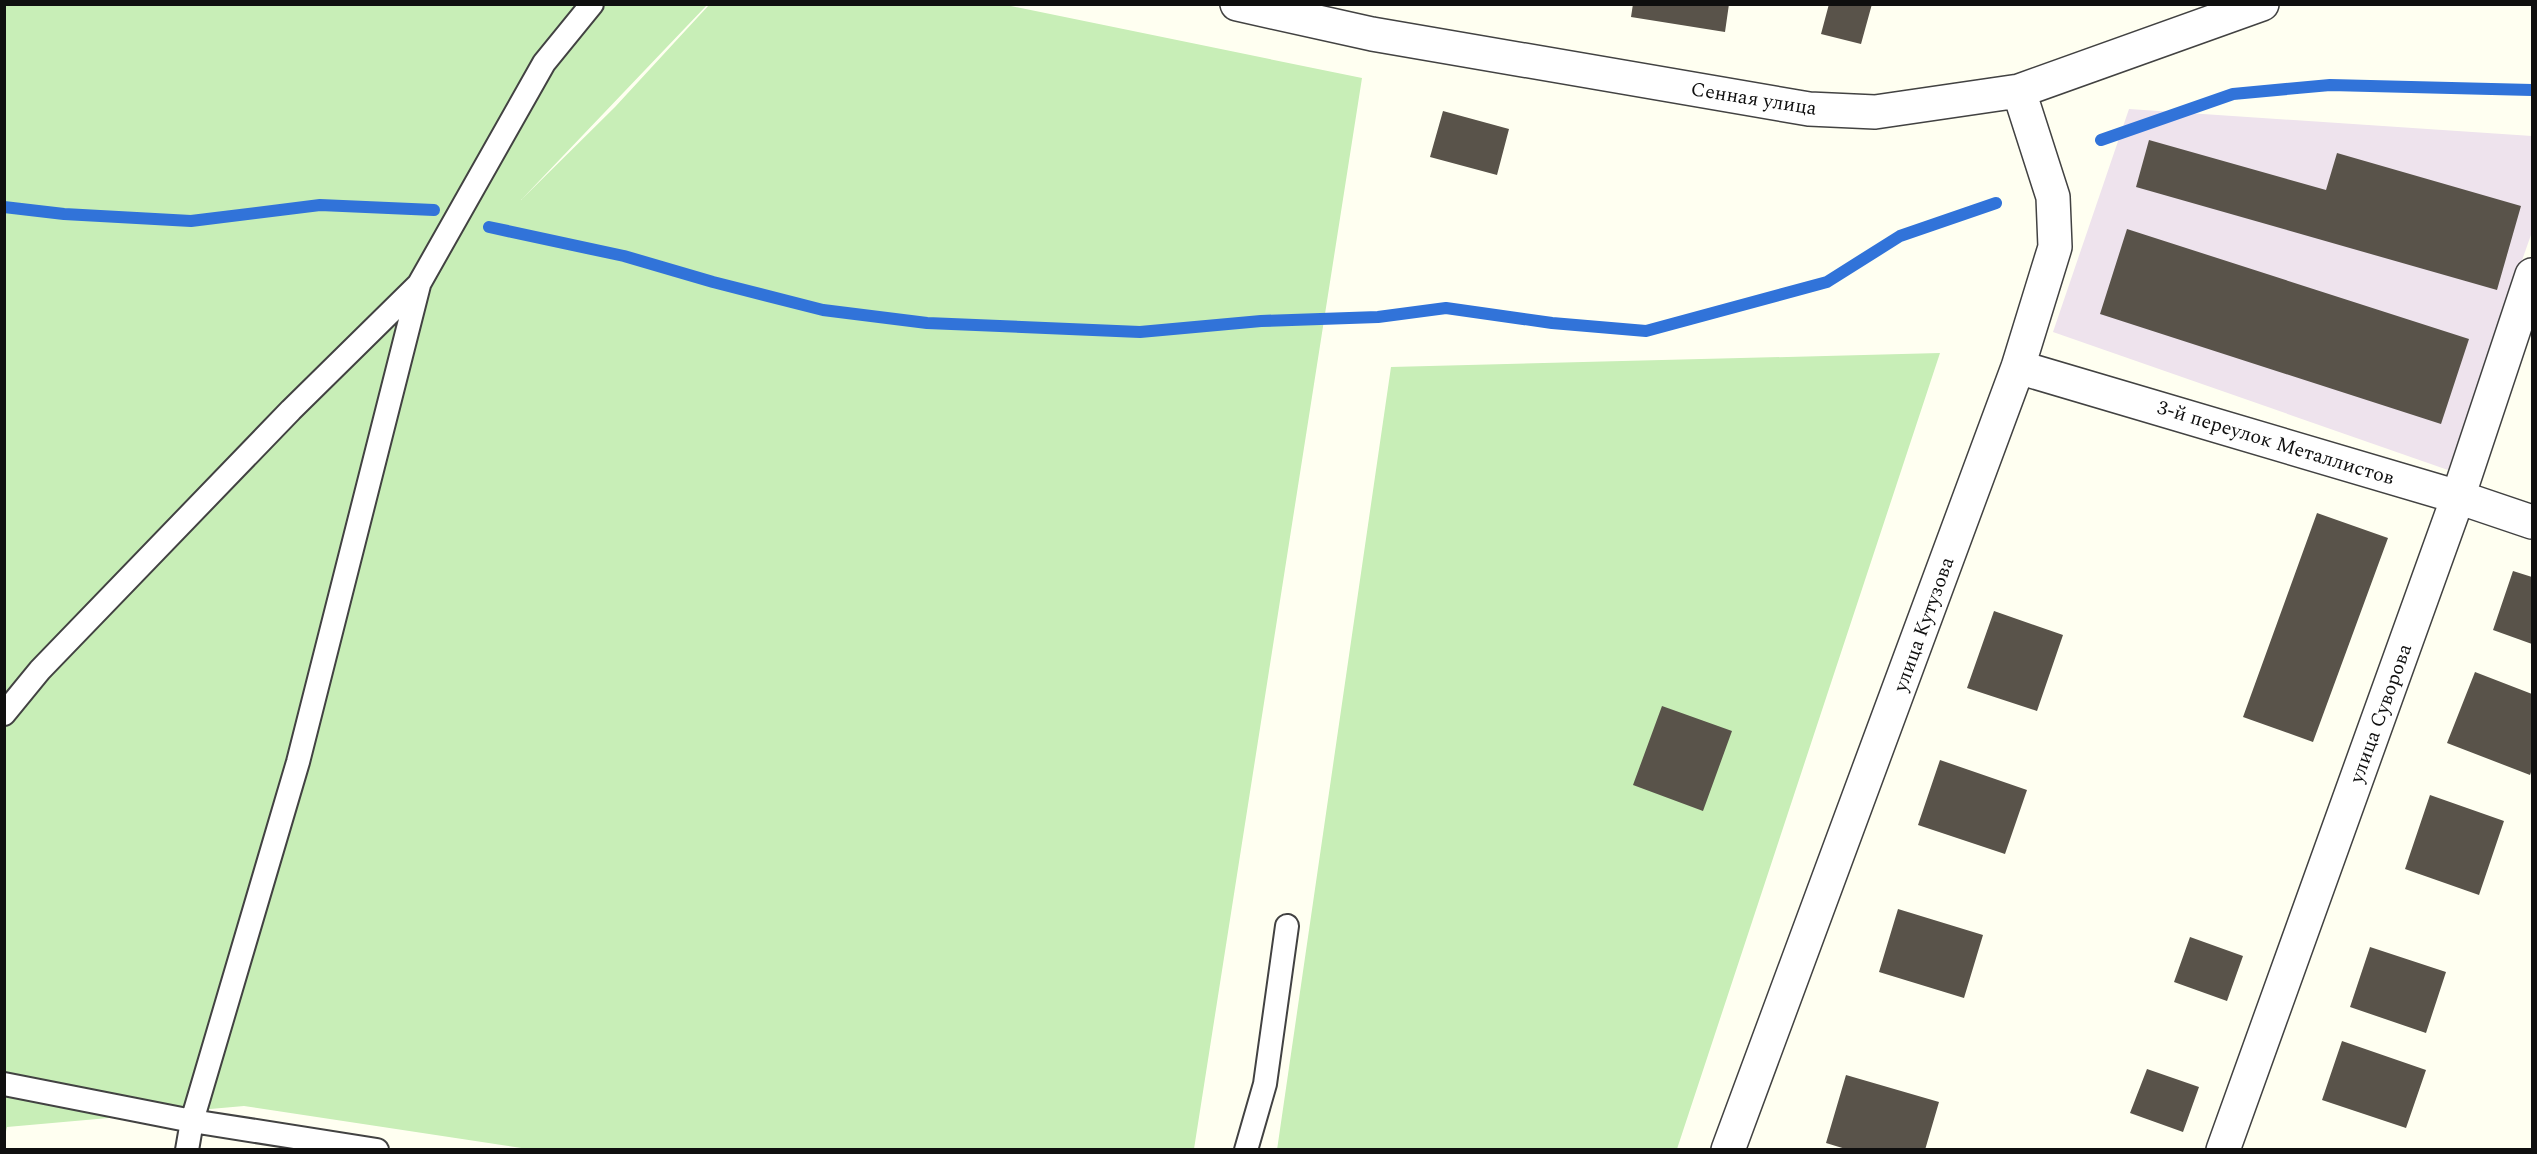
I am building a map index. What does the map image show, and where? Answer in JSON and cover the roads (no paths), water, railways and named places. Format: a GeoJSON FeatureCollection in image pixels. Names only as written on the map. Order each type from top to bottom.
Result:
{"type":"FeatureCollection","features":[{"type":"Feature","properties":{"kind":"street","name":"Сенная улица"},"geometry":{"type":"LineString","coordinates":[[1237,4],[1372,34],[1809,109],[1875,112],[2019,91],[2262,4]]}},
{"type":"Feature","properties":{"kind":"street","name":"улица Кутузова"},"geometry":{"type":"LineString","coordinates":[[1728,1149],[2018,367],[2055,247],[2053,196],[2019,91]]}},
{"type":"Feature","properties":{"kind":"street","name":"улица Суворова"},"geometry":{"type":"LineString","coordinates":[[2223,1149],[2458,496],[2532,275]]}},
{"type":"Feature","properties":{"kind":"street","name":"3-й переулок Металлистов"},"geometry":{"type":"LineString","coordinates":[[2018,367],[2458,496],[2532,522]]}},
{"type":"Feature","properties":{"kind":"lane"},"geometry":{"type":"LineString","coordinates":[[188,1149],[192,1121],[298,762],[419,284],[544,63],[592,4]]}},
{"type":"Feature","properties":{"kind":"lane"},"geometry":{"type":"LineString","coordinates":[[4,714],[40,670],[291,410],[419,284]]}},
{"type":"Feature","properties":{"kind":"lane"},"geometry":{"type":"LineString","coordinates":[[1246,1149],[1265,1084],[1287,926]]}},
{"type":"Feature","properties":{"kind":"lane"},"geometry":{"type":"LineString","coordinates":[[4,1084],[192,1121],[377,1149]]}},
{"type":"Feature","properties":{"kind":"waterway"},"geometry":{"type":"LineString","coordinates":[[2101,140],[2233,94],[2330,85],[2532,90]]}},
{"type":"Feature","properties":{"kind":"waterway"},"geometry":{"type":"LineString","coordinates":[[489,227],[624,256],[823,310],[927,323],[1140,332],[1261,321],[1378,317],[1446,308],[1552,323],[1646,331],[1827,282],[1900,236],[1996,203]]}},
{"type":"Feature","properties":{"kind":"waterway"},"geometry":{"type":"LineString","coordinates":[[4,207],[64,214],[191,221],[320,205],[434,210]]}}]}
